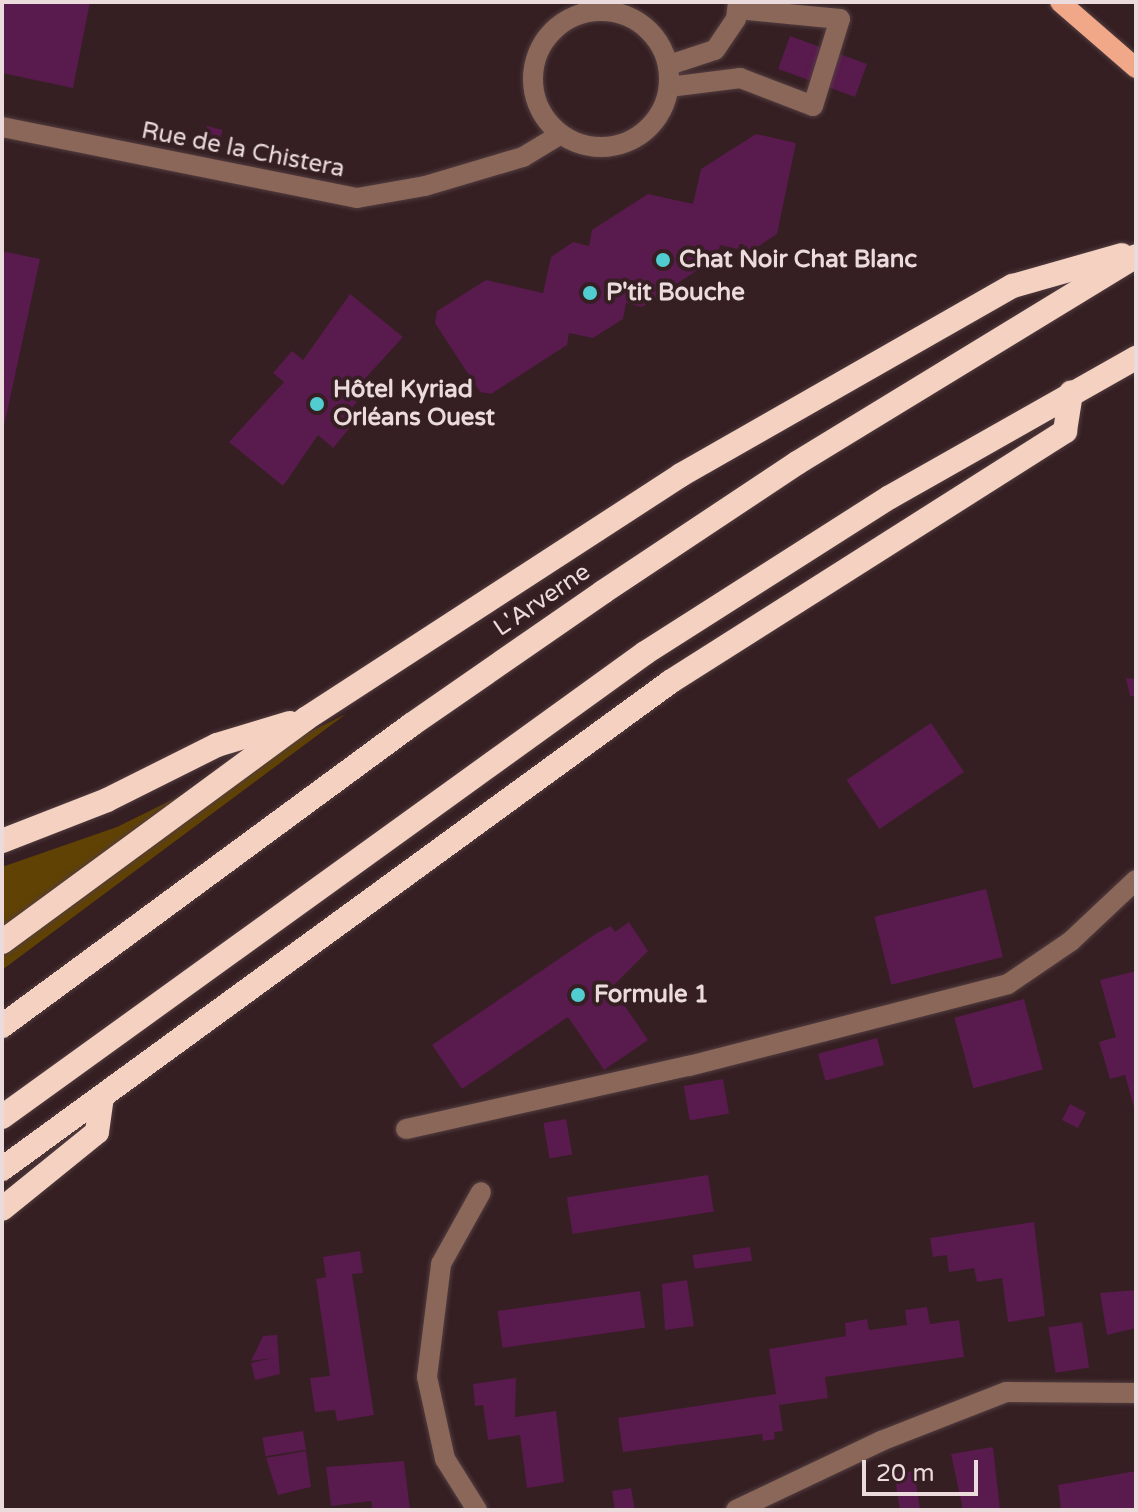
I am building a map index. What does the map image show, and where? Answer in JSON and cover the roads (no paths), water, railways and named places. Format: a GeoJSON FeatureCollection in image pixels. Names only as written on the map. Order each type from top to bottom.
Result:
{"type":"FeatureCollection","features":[{"type":"Feature","properties":{"kind":"highway"},"geometry":{"type":"LineString","coordinates":[[2,942],[307,718],[681,475],[1013,286],[1136,253]]}},
{"type":"Feature","properties":{"kind":"highway","name":"L'Arverne"},"geometry":{"type":"LineString","coordinates":[[2,1026],[411,725],[603,592],[797,463],[1136,253]]}},
{"type":"Feature","properties":{"kind":"highway"},"geometry":{"type":"LineString","coordinates":[[2,1117],[645,653],[890,497],[1136,358]]}},
{"type":"Feature","properties":{"kind":"highway"},"geometry":{"type":"LineString","coordinates":[[2,1169],[670,682],[1065,431],[1071,392]]}},
{"type":"Feature","properties":{"kind":"highway"},"geometry":{"type":"LineString","coordinates":[[2,841],[107,800],[217,745],[307,718]]}},
{"type":"Feature","properties":{"kind":"highway"},"geometry":{"type":"LineString","coordinates":[[2,1209],[97,1132],[102,1098]]}},
{"type":"Feature","properties":{"kind":"main road"},"geometry":{"type":"LineString","coordinates":[[1060,2],[1136,68]]}},
{"type":"Feature","properties":{"kind":"street"},"geometry":{"type":"LineString","coordinates":[[669,65],[715,50],[738,6],[840,19],[813,106],[740,78],[669,87]]}},
{"type":"Feature","properties":{"kind":"street"},"geometry":{"type":"LineString","coordinates":[[606,11],[627,16],[646,27],[669,65],[669,87],[662,110],[629,142],[605,148],[561,134],[536,99],[533,77],[537,55],[564,22],[606,11]]}},
{"type":"Feature","properties":{"kind":"street","name":"Rue de la Chistera"},"geometry":{"type":"LineString","coordinates":[[2,127],[357,198],[425,186],[509,161],[561,134]]}},
{"type":"Feature","properties":{"kind":"street"},"geometry":{"type":"LineString","coordinates":[[406,1129],[689,1066],[1008,984],[1071,941],[1136,880]]}},
{"type":"Feature","properties":{"kind":"street"},"geometry":{"type":"LineString","coordinates":[[477,1510],[445,1459],[427,1377],[441,1264],[481,1192]]}},
{"type":"Feature","properties":{"kind":"street"},"geometry":{"type":"LineString","coordinates":[[736,1510],[881,1441],[1006,1392],[1136,1393]]}},
{"type":"Feature","properties":{"kind":"place","name":"Chat Noir Chat Blanc"},"geometry":{"type":"Point","coordinates":[663,260]}},
{"type":"Feature","properties":{"kind":"place","name":"P'tit Bouche"},"geometry":{"type":"Point","coordinates":[590,293]}},
{"type":"Feature","properties":{"kind":"place","name":"Hôtel Kyriad Orléans Ouest"},"geometry":{"type":"Point","coordinates":[317,404]}},
{"type":"Feature","properties":{"kind":"place","name":"Formule 1"},"geometry":{"type":"Point","coordinates":[578,995]}}]}
